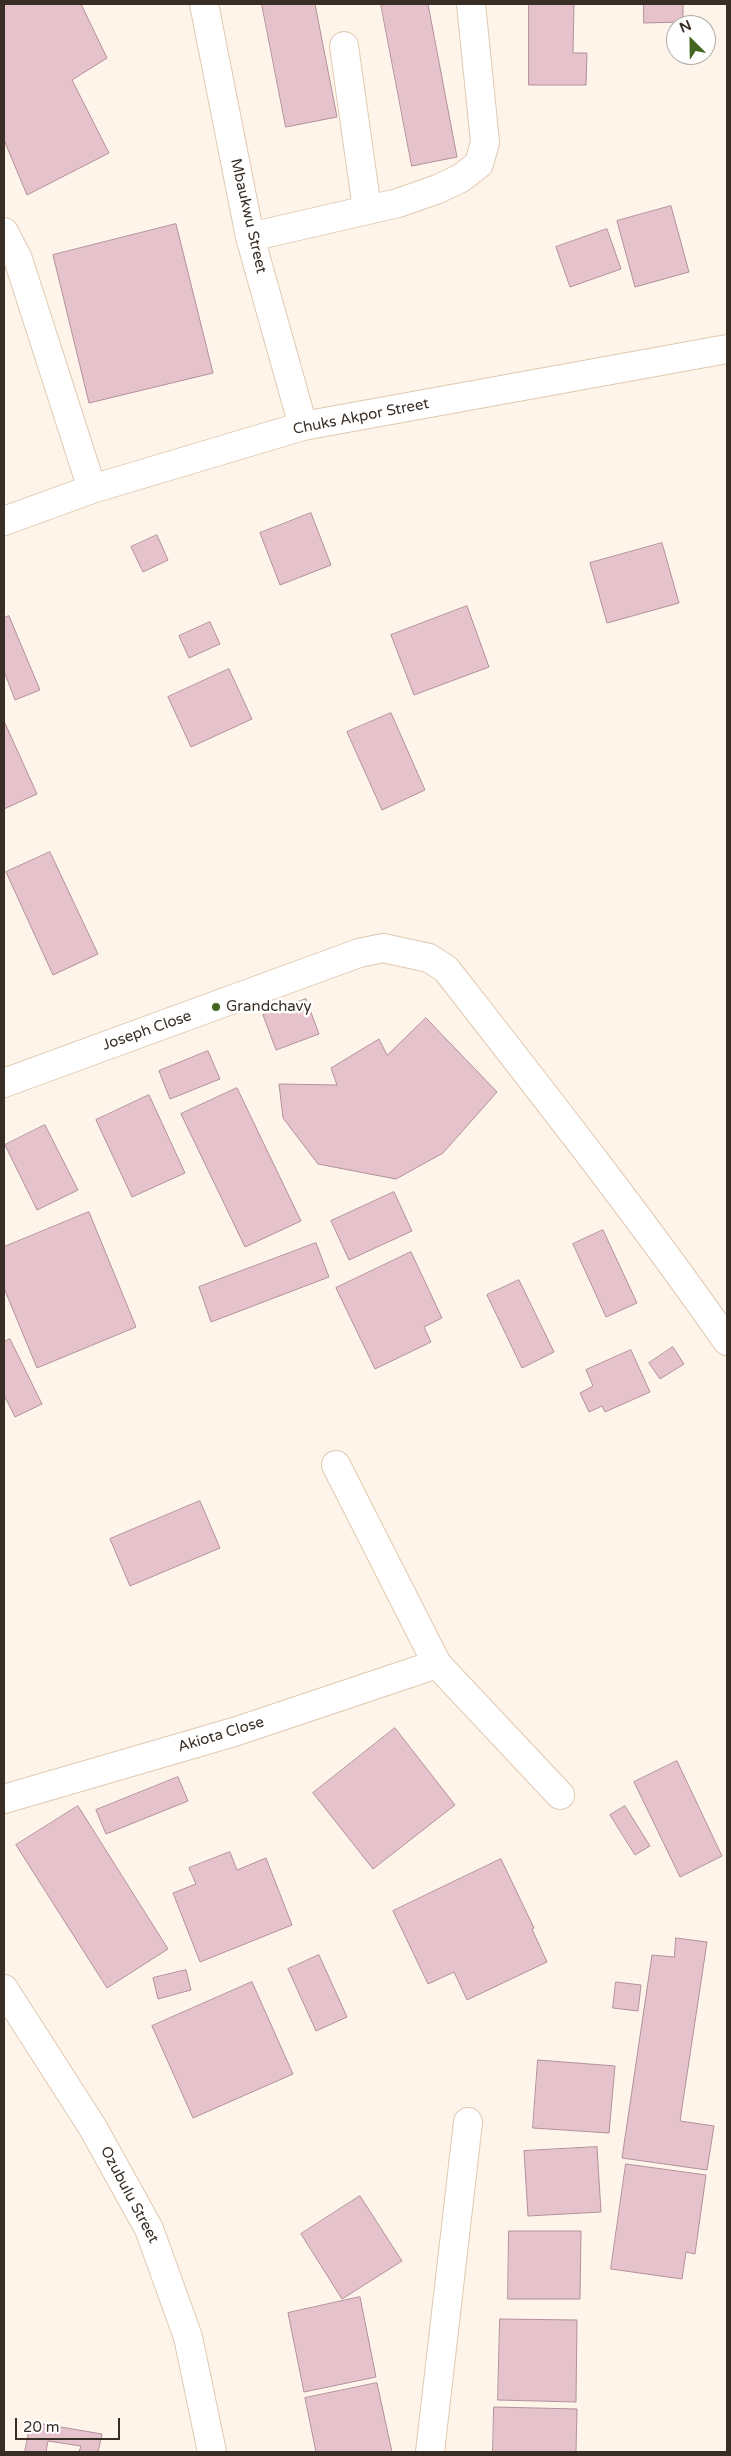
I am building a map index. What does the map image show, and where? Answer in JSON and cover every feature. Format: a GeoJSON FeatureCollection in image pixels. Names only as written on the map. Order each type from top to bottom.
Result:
{"type":"FeatureCollection","features":[{"type":"Feature","properties":{"kind":"street","name":"Mbaukwu Street"},"geometry":{"type":"LineString","coordinates":[[204,4],[250,237],[303,426]]}},
{"type":"Feature","properties":{"kind":"street"},"geometry":{"type":"LineString","coordinates":[[250,237],[398,203],[438,189],[461,178],[479,164],[485,142],[471,4]]}},
{"type":"Feature","properties":{"kind":"street"},"geometry":{"type":"LineString","coordinates":[[344,46],[368,209]]}},
{"type":"Feature","properties":{"kind":"street"},"geometry":{"type":"LineString","coordinates":[[4,232],[18,259],[92,490]]}},
{"type":"Feature","properties":{"kind":"street","name":"Chuks Akpor Street"},"geometry":{"type":"LineString","coordinates":[[4,521],[92,490],[303,426],[727,349]]}},
{"type":"Feature","properties":{"kind":"street","name":"Joseph Close"},"geometry":{"type":"LineString","coordinates":[[4,1083],[359,953],[383,948],[429,958],[446,969],[658,1244],[727,1341]]}},
{"type":"Feature","properties":{"kind":"street"},"geometry":{"type":"LineString","coordinates":[[336,1465],[437,1664],[560,1795]]}},
{"type":"Feature","properties":{"kind":"street","name":"Akiota Close"},"geometry":{"type":"LineString","coordinates":[[4,1799],[234,1732],[437,1664]]}},
{"type":"Feature","properties":{"kind":"street","name":"Ozubulu Street"},"geometry":{"type":"LineString","coordinates":[[4,1989],[93,2128],[149,2229],[188,2337],[212,2452]]}},
{"type":"Feature","properties":{"kind":"street"},"geometry":{"type":"LineString","coordinates":[[430,2452],[468,2122]]}},
{"type":"Feature","properties":{"kind":"building"},"geometry":{"type":"Polygon","coordinates":[[[4,4],[81,4],[107,58],[72,80],[109,153],[27,195],[4,140],[4,4]]]}},
{"type":"Feature","properties":{"kind":"building"},"geometry":{"type":"Polygon","coordinates":[[[262,4],[315,4],[337,117],[286,127],[262,4]]]}},
{"type":"Feature","properties":{"kind":"building"},"geometry":{"type":"Polygon","coordinates":[[[381,4],[428,4],[457,157],[412,166],[381,4]]]}},
{"type":"Feature","properties":{"kind":"building"},"geometry":{"type":"Polygon","coordinates":[[[529,4],[574,4],[573,53],[587,53],[586,85],[529,85],[529,4]]]}},
{"type":"Feature","properties":{"kind":"building"},"geometry":{"type":"Polygon","coordinates":[[[644,4],[683,4],[683,15],[666,15],[666,22],[644,23],[644,4]]]}},
{"type":"Feature","properties":{"kind":"building"},"geometry":{"type":"Polygon","coordinates":[[[671,206],[689,272],[635,287],[617,221],[671,206]]]}},
{"type":"Feature","properties":{"kind":"building"},"geometry":{"type":"Polygon","coordinates":[[[176,224],[213,373],[89,403],[53,255],[176,224]]]}},
{"type":"Feature","properties":{"kind":"building"},"geometry":{"type":"Polygon","coordinates":[[[607,229],[621,269],[570,287],[556,247],[607,229]]]}},
{"type":"Feature","properties":{"kind":"building"},"geometry":{"type":"Polygon","coordinates":[[[311,513],[331,565],[280,585],[260,533],[311,513]]]}},
{"type":"Feature","properties":{"kind":"building"},"geometry":{"type":"Polygon","coordinates":[[[157,535],[168,560],[143,572],[131,547],[157,535]]]}},
{"type":"Feature","properties":{"kind":"building"},"geometry":{"type":"Polygon","coordinates":[[[662,543],[679,603],[607,623],[590,563],[662,543]]]}},
{"type":"Feature","properties":{"kind":"building"},"geometry":{"type":"Polygon","coordinates":[[[467,606],[489,667],[414,695],[391,635],[467,606]]]}},
{"type":"Feature","properties":{"kind":"building"},"geometry":{"type":"Polygon","coordinates":[[[9,616],[40,690],[15,700],[4,671],[4,618],[9,616]]]}},
{"type":"Feature","properties":{"kind":"building"},"geometry":{"type":"Polygon","coordinates":[[[210,622],[220,644],[189,658],[179,636],[210,622]]]}},
{"type":"Feature","properties":{"kind":"building"},"geometry":{"type":"Polygon","coordinates":[[[229,669],[252,719],[191,747],[168,697],[229,669]]]}},
{"type":"Feature","properties":{"kind":"building"},"geometry":{"type":"Polygon","coordinates":[[[391,713],[425,790],[382,810],[347,732],[391,713]]]}},
{"type":"Feature","properties":{"kind":"building"},"geometry":{"type":"Polygon","coordinates":[[[4,721],[37,794],[4,809],[4,721]]]}},
{"type":"Feature","properties":{"kind":"building"},"geometry":{"type":"Polygon","coordinates":[[[50,852],[98,954],[53,975],[6,872],[50,852]]]}},
{"type":"Feature","properties":{"kind":"building"},"geometry":{"type":"Polygon","coordinates":[[[306,999],[319,1034],[276,1050],[263,1015],[306,999]]]}},
{"type":"Feature","properties":{"kind":"building"},"geometry":{"type":"Polygon","coordinates":[[[426,1018],[497,1092],[443,1153],[396,1179],[318,1164],[283,1118],[279,1084],[337,1085],[331,1068],[379,1039],[387,1055],[426,1018]]]}},
{"type":"Feature","properties":{"kind":"building"},"geometry":{"type":"Polygon","coordinates":[[[208,1051],[220,1079],[170,1099],[159,1071],[208,1051]]]}},
{"type":"Feature","properties":{"kind":"building"},"geometry":{"type":"Polygon","coordinates":[[[237,1088],[301,1221],[245,1247],[181,1114],[237,1088]]]}},
{"type":"Feature","properties":{"kind":"building"},"geometry":{"type":"Polygon","coordinates":[[[149,1095],[185,1173],[132,1197],[96,1120],[149,1095]]]}},
{"type":"Feature","properties":{"kind":"building"},"geometry":{"type":"Polygon","coordinates":[[[45,1125],[78,1190],[37,1210],[5,1145],[45,1125]]]}},
{"type":"Feature","properties":{"kind":"building"},"geometry":{"type":"Polygon","coordinates":[[[394,1192],[412,1231],[349,1260],[331,1221],[394,1192]]]}},
{"type":"Feature","properties":{"kind":"building"},"geometry":{"type":"Polygon","coordinates":[[[89,1212],[136,1327],[37,1368],[4,1288],[4,1247],[89,1212]]]}},
{"type":"Feature","properties":{"kind":"building"},"geometry":{"type":"Polygon","coordinates":[[[603,1230],[637,1303],[606,1317],[573,1244],[603,1230]]]}},
{"type":"Feature","properties":{"kind":"building"},"geometry":{"type":"Polygon","coordinates":[[[316,1243],[329,1277],[211,1322],[199,1287],[316,1243]]]}},
{"type":"Feature","properties":{"kind":"building"},"geometry":{"type":"Polygon","coordinates":[[[411,1252],[442,1318],[424,1327],[431,1342],[375,1369],[336,1288],[411,1252]]]}},
{"type":"Feature","properties":{"kind":"building"},"geometry":{"type":"Polygon","coordinates":[[[519,1280],[554,1352],[522,1368],[487,1295],[519,1280]]]}},
{"type":"Feature","properties":{"kind":"building"},"geometry":{"type":"Polygon","coordinates":[[[10,1339],[42,1404],[15,1417],[4,1395],[4,1342],[10,1339]]]}},
{"type":"Feature","properties":{"kind":"building"},"geometry":{"type":"Polygon","coordinates":[[[673,1347],[684,1364],[660,1379],[649,1363],[673,1347]]]}},
{"type":"Feature","properties":{"kind":"building"},"geometry":{"type":"Polygon","coordinates":[[[631,1350],[650,1392],[605,1412],[602,1406],[589,1412],[580,1393],[593,1386],[586,1370],[631,1350]]]}},
{"type":"Feature","properties":{"kind":"building"},"geometry":{"type":"Polygon","coordinates":[[[200,1501],[220,1548],[130,1586],[110,1539],[200,1501]]]}},
{"type":"Feature","properties":{"kind":"building"},"geometry":{"type":"Polygon","coordinates":[[[395,1728],[455,1805],[373,1869],[313,1793],[395,1728]]]}},
{"type":"Feature","properties":{"kind":"building"},"geometry":{"type":"Polygon","coordinates":[[[677,1761],[722,1856],[680,1877],[634,1782],[677,1761]]]}},
{"type":"Feature","properties":{"kind":"building"},"geometry":{"type":"Polygon","coordinates":[[[178,1777],[188,1801],[106,1834],[96,1810],[178,1777]]]}},
{"type":"Feature","properties":{"kind":"building"},"geometry":{"type":"Polygon","coordinates":[[[78,1806],[168,1949],[107,1988],[16,1845],[78,1806]]]}},
{"type":"Feature","properties":{"kind":"building"},"geometry":{"type":"Polygon","coordinates":[[[625,1806],[650,1846],[635,1855],[610,1815],[625,1806]]]}},
{"type":"Feature","properties":{"kind":"building"},"geometry":{"type":"Polygon","coordinates":[[[230,1852],[237,1870],[266,1858],[292,1925],[200,1962],[173,1893],[196,1884],[189,1868],[230,1852]]]}},
{"type":"Feature","properties":{"kind":"building"},"geometry":{"type":"Polygon","coordinates":[[[501,1859],[534,1928],[532,1929],[547,1962],[467,2000],[454,1972],[428,1984],[393,1911],[501,1859]]]}},
{"type":"Feature","properties":{"kind":"building"},"geometry":{"type":"Polygon","coordinates":[[[676,1938],[707,1942],[680,2121],[714,2126],[707,2170],[622,2158],[652,1955],[674,1957],[676,1938]]]}},
{"type":"Feature","properties":{"kind":"building"},"geometry":{"type":"Polygon","coordinates":[[[319,1955],[347,2017],[316,2031],[288,1969],[319,1955]]]}},
{"type":"Feature","properties":{"kind":"building"},"geometry":{"type":"Polygon","coordinates":[[[186,1970],[191,1990],[158,1999],[153,1978],[186,1970]]]}},
{"type":"Feature","properties":{"kind":"building"},"geometry":{"type":"Polygon","coordinates":[[[252,1982],[293,2074],[193,2118],[152,2026],[252,1982]]]}},
{"type":"Feature","properties":{"kind":"building"},"geometry":{"type":"Polygon","coordinates":[[[616,1982],[641,1985],[638,2011],[613,2008],[616,1982]]]}},
{"type":"Feature","properties":{"kind":"building"},"geometry":{"type":"Polygon","coordinates":[[[538,2060],[615,2066],[609,2133],[533,2128],[538,2060]]]}},
{"type":"Feature","properties":{"kind":"building"},"geometry":{"type":"Polygon","coordinates":[[[597,2147],[601,2212],[528,2216],[524,2151],[597,2147]]]}},
{"type":"Feature","properties":{"kind":"building"},"geometry":{"type":"Polygon","coordinates":[[[626,2164],[706,2175],[695,2254],[686,2252],[682,2279],[611,2269],[626,2164]]]}},
{"type":"Feature","properties":{"kind":"building"},"geometry":{"type":"Polygon","coordinates":[[[360,2196],[402,2261],[342,2299],[301,2234],[360,2196]]]}},
{"type":"Feature","properties":{"kind":"building"},"geometry":{"type":"Polygon","coordinates":[[[509,2231],[581,2231],[580,2299],[508,2299],[509,2231]]]}},
{"type":"Feature","properties":{"kind":"building"},"geometry":{"type":"Polygon","coordinates":[[[360,2297],[376,2377],[304,2392],[288,2313],[360,2297]]]}},
{"type":"Feature","properties":{"kind":"building"},"geometry":{"type":"Polygon","coordinates":[[[500,2319],[577,2320],[576,2402],[498,2400],[500,2319]]]}},
{"type":"Feature","properties":{"kind":"building"},"geometry":{"type":"Polygon","coordinates":[[[377,2383],[392,2452],[316,2452],[305,2398],[377,2383]]]}},
{"type":"Feature","properties":{"kind":"building"},"geometry":{"type":"Polygon","coordinates":[[[494,2407],[577,2409],[576,2452],[493,2452],[494,2407]]]}},
{"type":"Feature","properties":{"kind":"building"},"geometry":{"type":"Polygon","coordinates":[[[31,2422],[102,2434],[98,2452],[79,2452],[81,2446],[48,2441],[46,2452],[25,2452],[31,2422]]]}},
{"type":"Feature","properties":{"kind":"place","name":"Grandchavy"},"geometry":{"type":"Point","coordinates":[216,1007]}}]}
